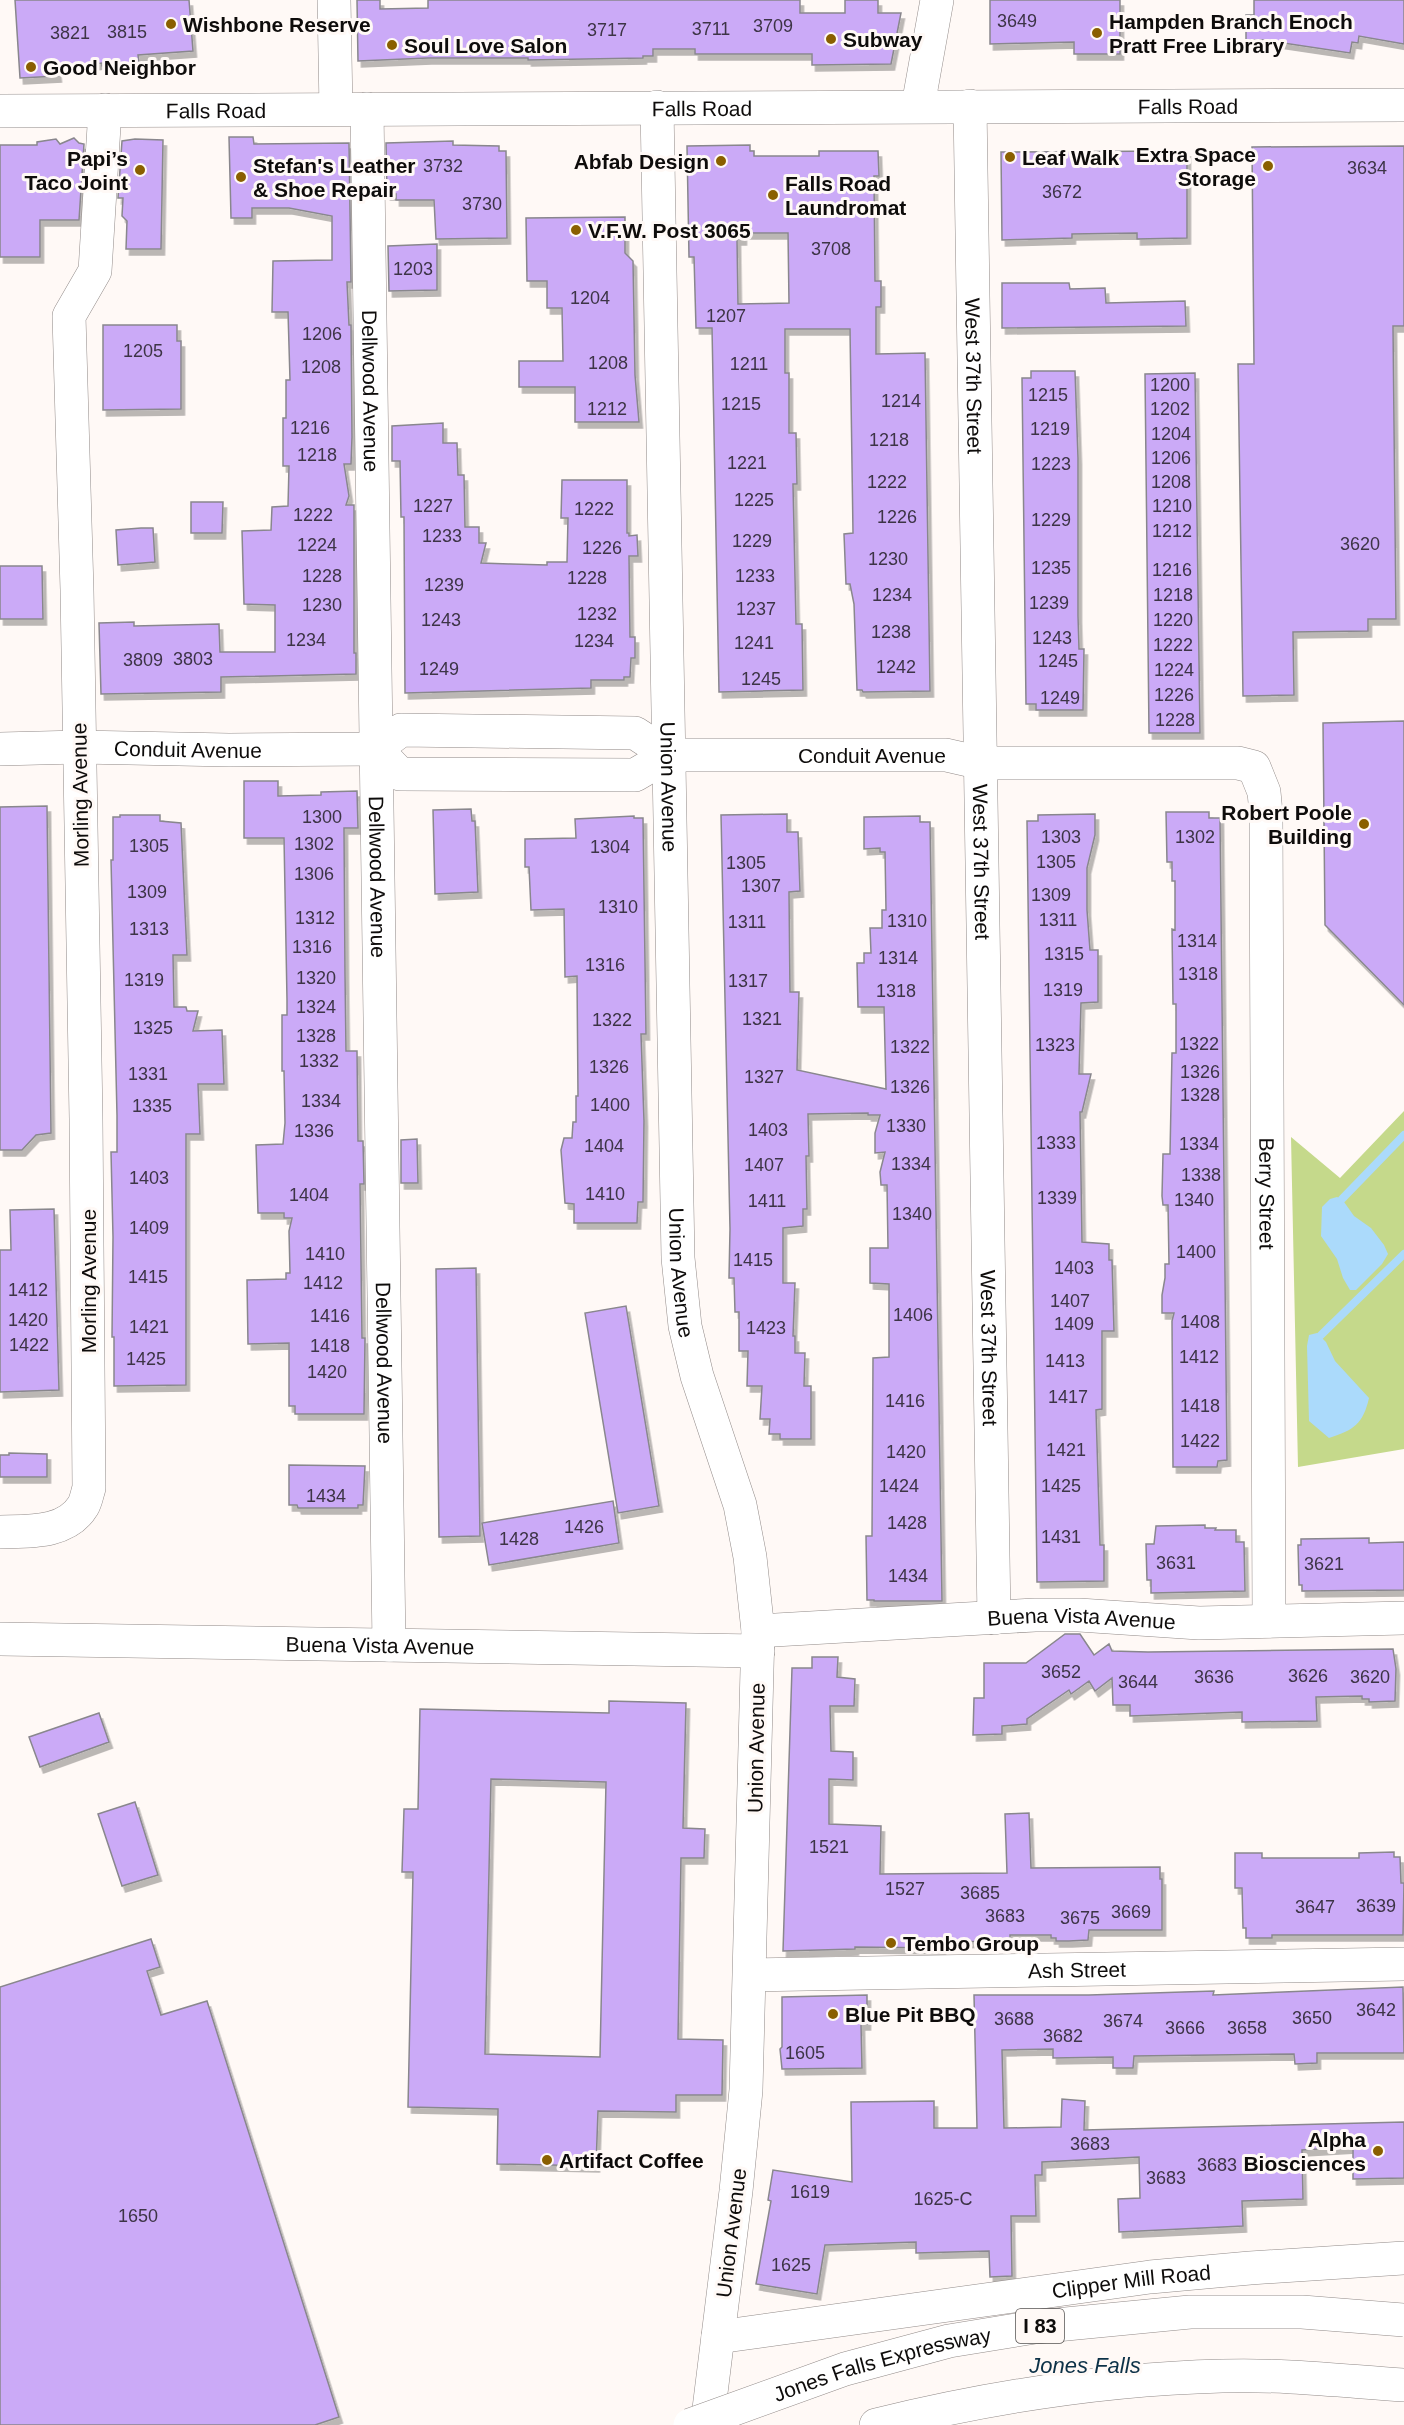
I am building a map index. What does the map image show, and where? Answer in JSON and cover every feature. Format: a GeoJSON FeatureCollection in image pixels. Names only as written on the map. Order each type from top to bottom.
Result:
{"type":"FeatureCollection","features":[{"type":"Feature","properties":{"kind":"main road","name":"Dellwood Avenue"},"geometry":{"type":"LineString","coordinates":[[334,0],[351,109],[376,749],[389,1645]]}},
{"type":"Feature","properties":{"kind":"main road"},"geometry":{"type":"LineString","coordinates":[[918,106],[937,0]]}},
{"type":"Feature","properties":{"kind":"main road","name":"Falls Road"},"geometry":{"type":"LineString","coordinates":[[0,111],[1404,105]]}},
{"type":"Feature","properties":{"kind":"main road","name":"West 37th Street"},"geometry":{"type":"LineString","coordinates":[[970,106],[994,1618]]}},
{"type":"Feature","properties":{"kind":"main road","name":"Union Avenue"},"geometry":{"type":"LineString","coordinates":[[657,107],[680,1291],[685,1326],[697,1376],[740,1505],[752,1567],[758,1641],[750,1975],[742,2133],[707,2425]]}},
{"type":"Feature","properties":{"kind":"main road","name":"Morling Avenue"},"geometry":{"type":"LineString","coordinates":[[0,1532],[50,1529],[65,1524],[83,1506],[89,1488],[86,1119],[77,590],[69,316],[94,271],[105,110]]}},
{"type":"Feature","properties":{"kind":"main road"},"geometry":{"type":"LineString","coordinates":[[401,730],[634,733],[669,755],[635,775],[400,774],[376,749],[401,730]]}},
{"type":"Feature","properties":{"kind":"main road","name":"Conduit Avenue"},"geometry":{"type":"LineString","coordinates":[[0,749],[78,747],[229,750],[376,749]]}},
{"type":"Feature","properties":{"kind":"main road","name":"Conduit Avenue"},"geometry":{"type":"LineString","coordinates":[[669,755],[946,754],[981,763],[1238,763],[1254,767]]}},
{"type":"Feature","properties":{"kind":"main road","name":"Berry Street"},"geometry":{"type":"LineString","coordinates":[[1254,767],[1264,792],[1266,813],[1269,1621]]}},
{"type":"Feature","properties":{"kind":"main road","name":"Buena Vista Avenue"},"geometry":{"type":"LineString","coordinates":[[0,1639],[389,1645],[758,1641],[1035,1615],[1079,1615],[1199,1623],[1404,1618]]}},
{"type":"Feature","properties":{"kind":"main road","name":"Ash Street"},"geometry":{"type":"LineString","coordinates":[[750,1975],[1404,1964]]}},
{"type":"Feature","properties":{"kind":"main road","name":"Clipper Mill Road"},"geometry":{"type":"LineString","coordinates":[[718,2337],[1150,2277],[1404,2258]]}},
{"type":"Feature","properties":{"kind":"main road","name":"Jones Falls Expressway"},"geometry":{"type":"LineString","coordinates":[[690,2425],[845,2369],[949,2341],[1035,2327],[1190,2312],[1302,2312],[1404,2320]]}},
{"type":"Feature","properties":{"kind":"main road"},"geometry":{"type":"LineString","coordinates":[[876,2425],[961,2405],[1039,2392],[1122,2383],[1223,2376],[1404,2385]]}},
{"type":"Feature","properties":{"kind":"green space"},"geometry":{"type":"Polygon","coordinates":[[[1404,1111],[1404,1449],[1298,1467],[1291,1137],[1340,1178],[1404,1111]]]}},
{"type":"Feature","properties":{"kind":"water"},"geometry":{"type":"Polygon","coordinates":[[[1337,1197],[1342,1199],[1354,1216],[1371,1228],[1388,1254],[1382,1264],[1356,1290],[1350,1290],[1343,1278],[1337,1259],[1321,1236],[1322,1207],[1330,1199],[1337,1197]]]}},
{"type":"Feature","properties":{"kind":"water"},"geometry":{"type":"Polygon","coordinates":[[[1317,1333],[1326,1342],[1335,1361],[1369,1398],[1364,1414],[1356,1425],[1329,1438],[1309,1421],[1307,1346],[1309,1335],[1317,1333]]]}},
{"type":"Feature","properties":{"kind":"pier","name":"Jones Falls"},"geometry":{"type":"Polygon","coordinates":[[[1404,2327],[1404,2400],[1288,2390],[1122,2398],[910,2425],[724,2425],[842,2380],[1084,2328],[1404,2327]]]}},
{"type":"Feature","properties":{"kind":"building"},"geometry":{"type":"Polygon","coordinates":[[[15,0],[189,0],[193,51],[138,55],[139,63],[102,66],[102,63],[57,68],[58,76],[20,78],[15,0]]]}},
{"type":"Feature","properties":{"kind":"building"},"geometry":{"type":"Polygon","coordinates":[[[357,0],[380,0],[380,9],[428,8],[428,0],[800,0],[800,13],[845,13],[845,0],[878,0],[878,13],[901,13],[891,64],[812,65],[812,54],[695,54],[695,49],[653,49],[653,56],[643,56],[643,58],[528,60],[528,58],[428,58],[358,61],[357,0]]]}},
{"type":"Feature","properties":{"kind":"building"},"geometry":{"type":"Polygon","coordinates":[[[990,0],[1120,0],[1120,54],[1074,54],[1074,42],[990,44],[990,0]]]}},
{"type":"Feature","properties":{"kind":"building"},"geometry":{"type":"Polygon","coordinates":[[[1254,0],[1404,0],[1404,44],[1359,36],[1358,43],[1352,42],[1350,53],[1264,40],[1246,40],[1246,15],[1254,15],[1254,0]]]}},
{"type":"Feature","properties":{"kind":"building"},"geometry":{"type":"Polygon","coordinates":[[[229,137],[253,137],[254,144],[349,143],[351,282],[347,282],[349,325],[351,325],[352,437],[351,464],[344,464],[349,496],[346,505],[354,505],[356,674],[221,677],[221,692],[101,694],[99,623],[134,622],[134,626],[219,624],[220,652],[275,652],[275,605],[244,604],[242,531],[271,530],[272,507],[288,506],[289,466],[283,466],[283,418],[286,418],[286,380],[290,380],[288,312],[272,312],[273,261],[332,260],[332,216],[289,208],[252,208],[252,218],[231,218],[229,137]]]}},
{"type":"Feature","properties":{"kind":"building"},"geometry":{"type":"Polygon","coordinates":[[[74,138],[84,144],[79,220],[40,220],[40,257],[0,257],[0,145],[37,145],[37,142],[56,139],[60,144],[74,138]]]}},
{"type":"Feature","properties":{"kind":"building","name":"Papi’s Taco Joint"},"geometry":{"type":"Polygon","coordinates":[[[163,140],[161,249],[126,249],[127,221],[122,216],[123,198],[118,198],[122,141],[163,140]]]}},
{"type":"Feature","properties":{"kind":"building"},"geometry":{"type":"Polygon","coordinates":[[[453,141],[453,145],[499,146],[499,151],[506,151],[507,238],[436,239],[434,200],[396,200],[396,194],[387,194],[386,143],[453,141]]]}},
{"type":"Feature","properties":{"kind":"building"},"geometry":{"type":"Polygon","coordinates":[[[750,145],[750,151],[754,151],[754,156],[819,156],[819,151],[878,151],[879,176],[874,176],[875,281],[881,281],[881,307],[876,307],[876,354],[925,353],[930,691],[863,692],[857,690],[854,604],[850,584],[846,584],[844,534],[853,533],[850,329],[785,329],[785,373],[789,373],[789,433],[796,433],[797,484],[793,484],[796,624],[802,624],[803,690],[719,692],[712,328],[696,328],[694,257],[689,257],[687,146],[750,145]],[[743,233],[743,239],[737,239],[738,304],[789,303],[788,233],[743,233]]]}},
{"type":"Feature","properties":{"kind":"building"},"geometry":{"type":"Polygon","coordinates":[[[1404,146],[1404,326],[1393,326],[1396,619],[1368,619],[1368,631],[1293,632],[1294,695],[1243,696],[1238,364],[1254,364],[1252,147],[1404,146]]]}},
{"type":"Feature","properties":{"kind":"building"},"geometry":{"type":"Polygon","coordinates":[[[1187,151],[1187,238],[1137,239],[1137,233],[1072,234],[1072,238],[1002,240],[1001,152],[1187,151]]]}},
{"type":"Feature","properties":{"kind":"building"},"geometry":{"type":"Polygon","coordinates":[[[625,217],[625,253],[633,261],[635,375],[639,422],[575,422],[575,387],[519,387],[519,361],[563,361],[562,308],[547,308],[547,281],[527,281],[526,218],[625,217]]]}},
{"type":"Feature","properties":{"kind":"building"},"geometry":{"type":"Polygon","coordinates":[[[437,244],[437,290],[389,291],[388,246],[437,244]]]}},
{"type":"Feature","properties":{"kind":"building"},"geometry":{"type":"Polygon","coordinates":[[[1002,283],[1069,283],[1070,289],[1105,288],[1106,303],[1185,301],[1186,326],[1002,328],[1002,283]]]}},
{"type":"Feature","properties":{"kind":"building"},"geometry":{"type":"Polygon","coordinates":[[[103,325],[177,325],[177,341],[181,341],[181,409],[103,410],[103,325]]]}},
{"type":"Feature","properties":{"kind":"building"},"geometry":{"type":"Polygon","coordinates":[[[1031,371],[1075,371],[1078,458],[1078,616],[1079,649],[1084,649],[1083,710],[1036,710],[1036,704],[1026,704],[1022,378],[1031,378],[1031,371]]]}},
{"type":"Feature","properties":{"kind":"building"},"geometry":{"type":"Polygon","coordinates":[[[1195,373],[1200,733],[1149,733],[1145,374],[1195,373]]]}},
{"type":"Feature","properties":{"kind":"building"},"geometry":{"type":"Polygon","coordinates":[[[443,423],[443,443],[457,443],[458,475],[464,475],[465,527],[479,527],[479,543],[486,543],[481,563],[547,565],[547,562],[567,562],[568,518],[561,518],[562,480],[627,480],[627,533],[629,536],[637,535],[638,556],[629,556],[630,637],[635,637],[635,658],[631,658],[630,677],[624,677],[624,680],[591,680],[591,688],[405,693],[404,517],[401,517],[400,461],[392,461],[392,426],[443,423]]]}},
{"type":"Feature","properties":{"kind":"building"},"geometry":{"type":"Polygon","coordinates":[[[191,502],[223,502],[222,533],[191,533],[191,502]]]}},
{"type":"Feature","properties":{"kind":"building"},"geometry":{"type":"Polygon","coordinates":[[[153,528],[155,562],[118,565],[116,530],[153,528]]]}},
{"type":"Feature","properties":{"kind":"building"},"geometry":{"type":"Polygon","coordinates":[[[0,566],[42,566],[43,619],[0,619],[0,566]]]}},
{"type":"Feature","properties":{"kind":"building","name":"Robert Poole Building"},"geometry":{"type":"Polygon","coordinates":[[[1404,721],[1404,1005],[1325,925],[1323,723],[1404,721]]]}},
{"type":"Feature","properties":{"kind":"building"},"geometry":{"type":"Polygon","coordinates":[[[244,781],[278,781],[278,796],[357,791],[358,828],[344,828],[345,974],[346,1051],[357,1051],[358,1141],[363,1141],[364,1184],[360,1184],[362,1338],[365,1338],[364,1414],[295,1414],[295,1406],[289,1406],[289,1343],[248,1344],[247,1280],[286,1279],[286,1273],[290,1273],[289,1231],[292,1218],[284,1218],[284,1213],[258,1213],[256,1145],[283,1144],[285,1123],[284,1071],[282,1071],[282,1015],[287,1015],[284,838],[244,838],[244,781]]]}},
{"type":"Feature","properties":{"kind":"building"},"geometry":{"type":"Polygon","coordinates":[[[47,806],[51,1133],[36,1135],[22,1150],[0,1150],[0,807],[47,806]]]}},
{"type":"Feature","properties":{"kind":"building"},"geometry":{"type":"Polygon","coordinates":[[[471,809],[472,821],[475,821],[478,892],[435,894],[433,810],[471,809]]]}},
{"type":"Feature","properties":{"kind":"building"},"geometry":{"type":"Polygon","coordinates":[[[1166,812],[1209,812],[1209,818],[1220,818],[1227,1460],[1218,1461],[1217,1467],[1173,1467],[1172,1321],[1174,1313],[1162,1313],[1165,1264],[1169,1264],[1168,1205],[1163,1205],[1162,1196],[1163,1154],[1170,1154],[1172,1053],[1176,1053],[1172,929],[1175,930],[1175,881],[1172,881],[1172,862],[1167,862],[1166,812]]]}},
{"type":"Feature","properties":{"kind":"building"},"geometry":{"type":"Polygon","coordinates":[[[787,814],[787,832],[798,832],[800,891],[789,892],[790,992],[799,992],[797,1070],[886,1089],[884,1007],[858,1007],[857,963],[864,963],[864,953],[871,953],[870,928],[882,928],[882,910],[886,910],[885,852],[880,852],[880,848],[864,849],[864,817],[920,816],[920,822],[930,822],[942,1601],[867,1600],[866,1536],[872,1536],[873,1358],[889,1357],[889,1284],[870,1283],[870,1248],[888,1248],[887,1185],[881,1185],[880,1172],[885,1152],[875,1153],[875,1133],[880,1115],[868,1115],[868,1113],[808,1114],[807,1209],[803,1209],[803,1226],[783,1228],[783,1283],[795,1283],[793,1336],[795,1336],[795,1353],[805,1353],[804,1386],[811,1386],[811,1439],[780,1439],[780,1434],[769,1434],[770,1419],[760,1419],[762,1386],[747,1386],[748,1351],[739,1351],[739,1312],[735,1312],[734,1278],[729,1278],[730,1229],[721,815],[787,814]]]}},
{"type":"Feature","properties":{"kind":"building"},"geometry":{"type":"Polygon","coordinates":[[[1095,814],[1095,835],[1087,868],[1087,910],[1090,950],[1098,950],[1098,1002],[1081,1003],[1079,1074],[1091,1074],[1082,1112],[1080,1112],[1082,1242],[1109,1244],[1109,1260],[1112,1260],[1114,1331],[1102,1331],[1102,1409],[1096,1410],[1100,1545],[1104,1545],[1104,1581],[1037,1582],[1027,821],[1038,821],[1038,815],[1095,814]]]}},
{"type":"Feature","properties":{"kind":"building"},"geometry":{"type":"Polygon","coordinates":[[[120,815],[160,815],[160,821],[181,823],[187,955],[173,955],[174,1007],[186,1007],[187,1011],[198,1011],[193,1031],[222,1030],[224,1084],[198,1084],[200,1134],[186,1134],[186,1385],[114,1386],[111,1152],[117,1152],[117,1115],[111,860],[113,860],[113,817],[120,817],[120,815]]]}},
{"type":"Feature","properties":{"kind":"building"},"geometry":{"type":"Polygon","coordinates":[[[634,816],[634,818],[643,818],[646,1034],[641,1034],[644,1121],[643,1202],[638,1202],[637,1223],[574,1223],[574,1204],[565,1203],[561,1150],[564,1138],[572,1138],[573,1122],[576,1122],[576,1096],[578,1096],[577,976],[565,977],[564,909],[531,910],[529,867],[525,867],[525,839],[576,838],[575,819],[634,816]]]}},
{"type":"Feature","properties":{"kind":"building"},"geometry":{"type":"Polygon","coordinates":[[[417,1139],[418,1183],[401,1183],[401,1140],[417,1139]]]}},
{"type":"Feature","properties":{"kind":"building"},"geometry":{"type":"Polygon","coordinates":[[[54,1209],[59,1390],[0,1392],[0,1250],[11,1250],[10,1210],[54,1209]]]}},
{"type":"Feature","properties":{"kind":"building"},"geometry":{"type":"Polygon","coordinates":[[[476,1268],[480,1536],[439,1537],[436,1269],[476,1268]]]}},
{"type":"Feature","properties":{"kind":"building"},"geometry":{"type":"Polygon","coordinates":[[[626,1306],[659,1506],[618,1513],[585,1313],[626,1306]]]}},
{"type":"Feature","properties":{"kind":"building"},"geometry":{"type":"Polygon","coordinates":[[[9,1453],[47,1454],[47,1477],[0,1477],[0,1455],[9,1455],[9,1453]]]}},
{"type":"Feature","properties":{"kind":"building"},"geometry":{"type":"Polygon","coordinates":[[[289,1465],[365,1466],[363,1505],[358,1505],[358,1508],[298,1508],[297,1505],[289,1505],[289,1465]]]}},
{"type":"Feature","properties":{"kind":"building"},"geometry":{"type":"Polygon","coordinates":[[[613,1501],[619,1543],[489,1565],[482,1523],[613,1501]]]}},
{"type":"Feature","properties":{"kind":"building"},"geometry":{"type":"Polygon","coordinates":[[[1205,1525],[1205,1528],[1216,1528],[1215,1530],[1236,1530],[1236,1542],[1244,1542],[1245,1591],[1151,1593],[1151,1580],[1147,1580],[1146,1544],[1154,1544],[1156,1526],[1205,1525]]]}},
{"type":"Feature","properties":{"kind":"building"},"geometry":{"type":"Polygon","coordinates":[[[1369,1538],[1369,1543],[1404,1542],[1404,1590],[1302,1591],[1302,1585],[1299,1585],[1298,1545],[1301,1545],[1301,1539],[1369,1538]]]}},
{"type":"Feature","properties":{"kind":"building"},"geometry":{"type":"Polygon","coordinates":[[[1065,1634],[1080,1634],[1094,1655],[1109,1644],[1112,1651],[1148,1652],[1393,1649],[1396,1669],[1395,1701],[1369,1702],[1369,1699],[1362,1699],[1362,1696],[1316,1697],[1317,1721],[1242,1722],[1242,1712],[1130,1716],[1130,1705],[1113,1705],[1112,1678],[1095,1691],[1089,1681],[1071,1694],[1069,1690],[1027,1719],[1027,1724],[1002,1726],[1002,1734],[973,1735],[974,1698],[984,1698],[984,1663],[1026,1663],[1065,1634]]]}},
{"type":"Feature","properties":{"kind":"building"},"geometry":{"type":"Polygon","coordinates":[[[812,1657],[838,1657],[837,1677],[855,1679],[854,1706],[830,1706],[831,1751],[853,1752],[853,1780],[829,1779],[829,1824],[881,1826],[880,1874],[1007,1873],[1005,1814],[1029,1813],[1031,1868],[1160,1867],[1162,1930],[1089,1930],[1088,1940],[1056,1941],[1056,1938],[1051,1938],[1051,1935],[1010,1935],[1010,1941],[942,1942],[942,1948],[855,1947],[855,1949],[783,1951],[792,1668],[812,1668],[812,1657]]]}},
{"type":"Feature","properties":{"kind":"building"},"geometry":{"type":"Polygon","coordinates":[[[609,1701],[686,1703],[683,1828],[705,1829],[704,1858],[681,1858],[678,2039],[723,2040],[722,2095],[676,2095],[676,2112],[598,2111],[596,2166],[497,2164],[498,2109],[408,2107],[413,1872],[402,1872],[404,1809],[418,1809],[420,1709],[609,1713],[609,1701]],[[491,1779],[485,2054],[600,2057],[606,1782],[491,1779]]]}},
{"type":"Feature","properties":{"kind":"building"},"geometry":{"type":"Polygon","coordinates":[[[99,1713],[109,1742],[40,1767],[29,1737],[99,1713]]]}},
{"type":"Feature","properties":{"kind":"building"},"geometry":{"type":"Polygon","coordinates":[[[135,1802],[158,1875],[122,1886],[98,1814],[135,1802]]]}},
{"type":"Feature","properties":{"kind":"building"},"geometry":{"type":"Polygon","coordinates":[[[1394,1852],[1394,1857],[1400,1857],[1401,1883],[1404,1883],[1403,1935],[1272,1935],[1272,1938],[1246,1938],[1246,1928],[1243,1928],[1242,1888],[1235,1888],[1235,1853],[1262,1853],[1262,1858],[1359,1858],[1359,1853],[1394,1852]]]}},
{"type":"Feature","properties":{"kind":"building"},"geometry":{"type":"Polygon","coordinates":[[[151,1939],[160,1967],[147,1971],[161,2015],[207,2001],[339,2417],[315,2425],[0,2425],[0,1987],[151,1939]]]}},
{"type":"Feature","properties":{"kind":"building"},"geometry":{"type":"Polygon","coordinates":[[[1403,1987],[1404,2053],[1317,2053],[1317,2063],[1295,2064],[1294,2054],[1134,2056],[1133,2068],[1113,2068],[1113,2057],[1053,2058],[1053,2049],[1002,2050],[1004,2128],[1061,2127],[1062,2099],[1085,2101],[1084,2130],[1404,2122],[1404,2178],[1353,2179],[1353,2147],[1302,2150],[1303,2199],[1242,2201],[1243,2226],[1119,2232],[1118,2199],[1140,2198],[1139,2157],[1042,2162],[1042,2175],[1035,2175],[1036,2216],[1011,2216],[1012,2276],[990,2277],[989,2251],[916,2253],[916,2242],[825,2245],[817,2294],[756,2284],[771,2201],[768,2200],[773,2170],[852,2182],[851,2102],[934,2101],[934,2128],[977,2128],[974,1995],[1089,1995],[1214,1991],[1213,1995],[1403,1987]]]}},
{"type":"Feature","properties":{"kind":"building"},"geometry":{"type":"Polygon","coordinates":[[[867,1995],[867,2024],[861,2024],[862,2068],[782,2069],[780,2049],[782,2047],[782,1997],[867,1995]]]}},
{"type":"Feature","properties":{"kind":"waterway"},"geometry":{"type":"LineString","coordinates":[[1342,1199],[1404,1135]]}},
{"type":"Feature","properties":{"kind":"waterway"},"geometry":{"type":"LineString","coordinates":[[1320,1336],[1404,1254]]}},
{"type":"Feature","properties":{"kind":"place","name":"Wishbone Reserve"},"geometry":{"type":"Point","coordinates":[171,24]}},
{"type":"Feature","properties":{"kind":"place","name":"Hampden Branch Enoch Pratt Free Library"},"geometry":{"type":"Point","coordinates":[1097,33]}},
{"type":"Feature","properties":{"kind":"place","name":"Subway"},"geometry":{"type":"Point","coordinates":[831,39]}},
{"type":"Feature","properties":{"kind":"place","name":"Soul Love Salon"},"geometry":{"type":"Point","coordinates":[392,45]}},
{"type":"Feature","properties":{"kind":"place","name":"Good Neighbor"},"geometry":{"type":"Point","coordinates":[31,67]}},
{"type":"Feature","properties":{"kind":"place","name":"Leaf Walk"},"geometry":{"type":"Point","coordinates":[1010,157]}},
{"type":"Feature","properties":{"kind":"place","name":"Abfab Design"},"geometry":{"type":"Point","coordinates":[721,161]}},
{"type":"Feature","properties":{"kind":"place","name":"Extra Space Storage"},"geometry":{"type":"Point","coordinates":[1268,166]}},
{"type":"Feature","properties":{"kind":"place","name":"Papi’s Taco Joint"},"geometry":{"type":"Point","coordinates":[140,170]}},
{"type":"Feature","properties":{"kind":"place","name":"Stefan's Leather & Shoe Repair"},"geometry":{"type":"Point","coordinates":[241,177]}},
{"type":"Feature","properties":{"kind":"place","name":"Falls Road Laundromat"},"geometry":{"type":"Point","coordinates":[773,195]}},
{"type":"Feature","properties":{"kind":"place","name":"V.F.W. Post 3065"},"geometry":{"type":"Point","coordinates":[576,230]}},
{"type":"Feature","properties":{"kind":"place","name":"Robert Poole Building"},"geometry":{"type":"Point","coordinates":[1364,824]}},
{"type":"Feature","properties":{"kind":"place","name":"Tembo Group"},"geometry":{"type":"Point","coordinates":[891,1943]}},
{"type":"Feature","properties":{"kind":"place","name":"Blue Pit BBQ"},"geometry":{"type":"Point","coordinates":[833,2014]}},
{"type":"Feature","properties":{"kind":"place","name":"Alpha Biosciences"},"geometry":{"type":"Point","coordinates":[1378,2151]}},
{"type":"Feature","properties":{"kind":"place","name":"Artifact Coffee"},"geometry":{"type":"Point","coordinates":[547,2160]}}]}
